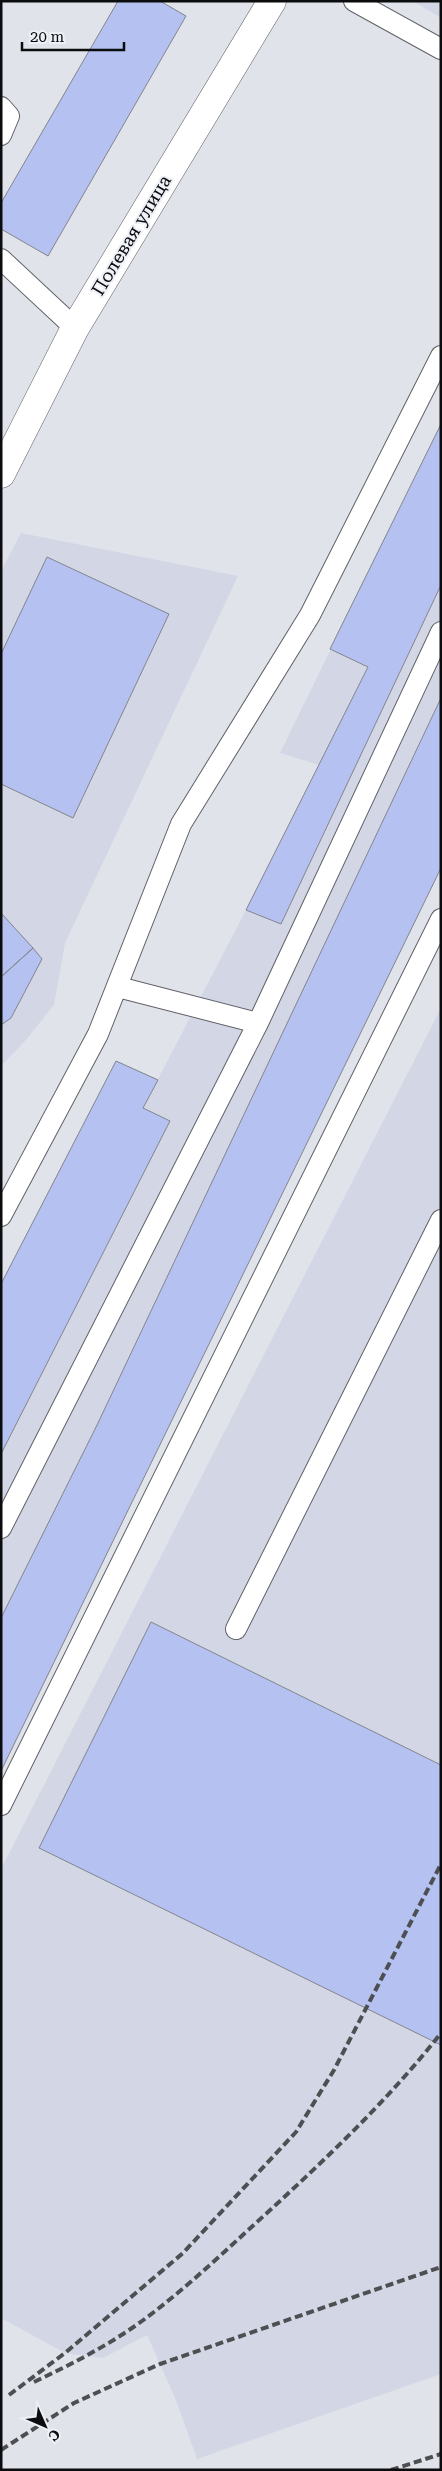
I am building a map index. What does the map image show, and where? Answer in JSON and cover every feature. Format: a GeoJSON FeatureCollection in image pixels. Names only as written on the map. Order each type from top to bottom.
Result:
{"type":"FeatureCollection","features":[{"type":"Feature","properties":{"kind":"street","name":"Полевая улица"},"geometry":{"type":"LineString","coordinates":[[1,474],[75,328],[272,1]]}},
{"type":"Feature","properties":{"kind":"lane"},"geometry":{"type":"LineString","coordinates":[[354,1],[441,49]]}},
{"type":"Feature","properties":{"kind":"lane"},"geometry":{"type":"LineString","coordinates":[[1,107],[9,116],[1,135]]}},
{"type":"Feature","properties":{"kind":"lane"},"geometry":{"type":"LineString","coordinates":[[1,259],[75,328]]}},
{"type":"Feature","properties":{"kind":"lane"},"geometry":{"type":"LineString","coordinates":[[1,1216],[98,1034],[182,824],[310,615],[441,356]]}},
{"type":"Feature","properties":{"kind":"lane"},"geometry":{"type":"LineString","coordinates":[[1,1528],[258,1023],[441,632]]}},
{"type":"Feature","properties":{"kind":"lane"},"geometry":{"type":"LineString","coordinates":[[1,1805],[441,918]]}},
{"type":"Feature","properties":{"kind":"lane"},"geometry":{"type":"LineString","coordinates":[[118,987],[258,1023]]}},
{"type":"Feature","properties":{"kind":"lane"},"geometry":{"type":"LineString","coordinates":[[236,1629],[441,1220]]}},
{"type":"Feature","properties":{"kind":"shaded area"},"geometry":{"type":"Polygon","coordinates":[[[413,1],[441,1],[441,18],[413,1]]]}},
{"type":"Feature","properties":{"kind":"shaded area"},"geometry":{"type":"Polygon","coordinates":[[[441,424],[441,867],[1,1769],[1,1284],[116,1061],[158,1079],[246,910],[319,765],[280,753],[441,424]]]}},
{"type":"Feature","properties":{"kind":"shaded area"},"geometry":{"type":"Polygon","coordinates":[[[21,533],[238,576],[65,943],[54,1005],[25,1041],[1,1066],[1,571],[21,533]]]}},
{"type":"Feature","properties":{"kind":"shaded area"},"geometry":{"type":"Polygon","coordinates":[[[441,1008],[441,2374],[197,2459],[176,2400],[147,2335],[103,2358],[65,2353],[1,2318],[1,1869],[441,1008]]]}},
{"type":"Feature","properties":{"kind":"building"},"geometry":{"type":"Polygon","coordinates":[[[118,1],[160,1],[186,16],[48,256],[1,229],[1,203],[118,1]]]}},
{"type":"Feature","properties":{"kind":"building"},"geometry":{"type":"Polygon","coordinates":[[[441,424],[441,585],[281,924],[246,910],[368,667],[330,649],[441,424]]]}},
{"type":"Feature","properties":{"kind":"building"},"geometry":{"type":"Polygon","coordinates":[[[47,557],[169,614],[73,818],[1,784],[1,654],[47,557]]]}},
{"type":"Feature","properties":{"kind":"building"},"geometry":{"type":"Polygon","coordinates":[[[441,698],[441,868],[1,1771],[1,1618],[98,1423],[441,698]]]}},
{"type":"Feature","properties":{"kind":"building"},"geometry":{"type":"Polygon","coordinates":[[[1,913],[33,948],[1,977],[1,913]]]}},
{"type":"Feature","properties":{"kind":"building"},"geometry":{"type":"Polygon","coordinates":[[[33,948],[42,959],[11,1018],[1,1025],[1,977],[33,948]]]}},
{"type":"Feature","properties":{"kind":"building"},"geometry":{"type":"Polygon","coordinates":[[[116,1061],[158,1080],[143,1108],[170,1121],[1,1454],[1,1284],[116,1061]]]}},
{"type":"Feature","properties":{"kind":"building"},"geometry":{"type":"Polygon","coordinates":[[[151,1622],[441,1765],[441,2045],[39,1848],[151,1622]]]}},
{"type":"Feature","properties":{"kind":"railway"},"geometry":{"type":"LineString","coordinates":[[9,2395],[65,2353],[183,2253],[296,2132],[334,2070],[441,1864]]}},
{"type":"Feature","properties":{"kind":"railway"},"geometry":{"type":"LineString","coordinates":[[34,2382],[117,2338],[142,2321],[191,2282],[336,2148],[401,2081],[441,2033]]}},
{"type":"Feature","properties":{"kind":"railway"},"geometry":{"type":"LineString","coordinates":[[1,2450],[74,2403],[160,2364],[441,2267]]}},
{"type":"Feature","properties":{"kind":"railway"},"geometry":{"type":"LineString","coordinates":[[391,2470],[441,2454]]}}]}
